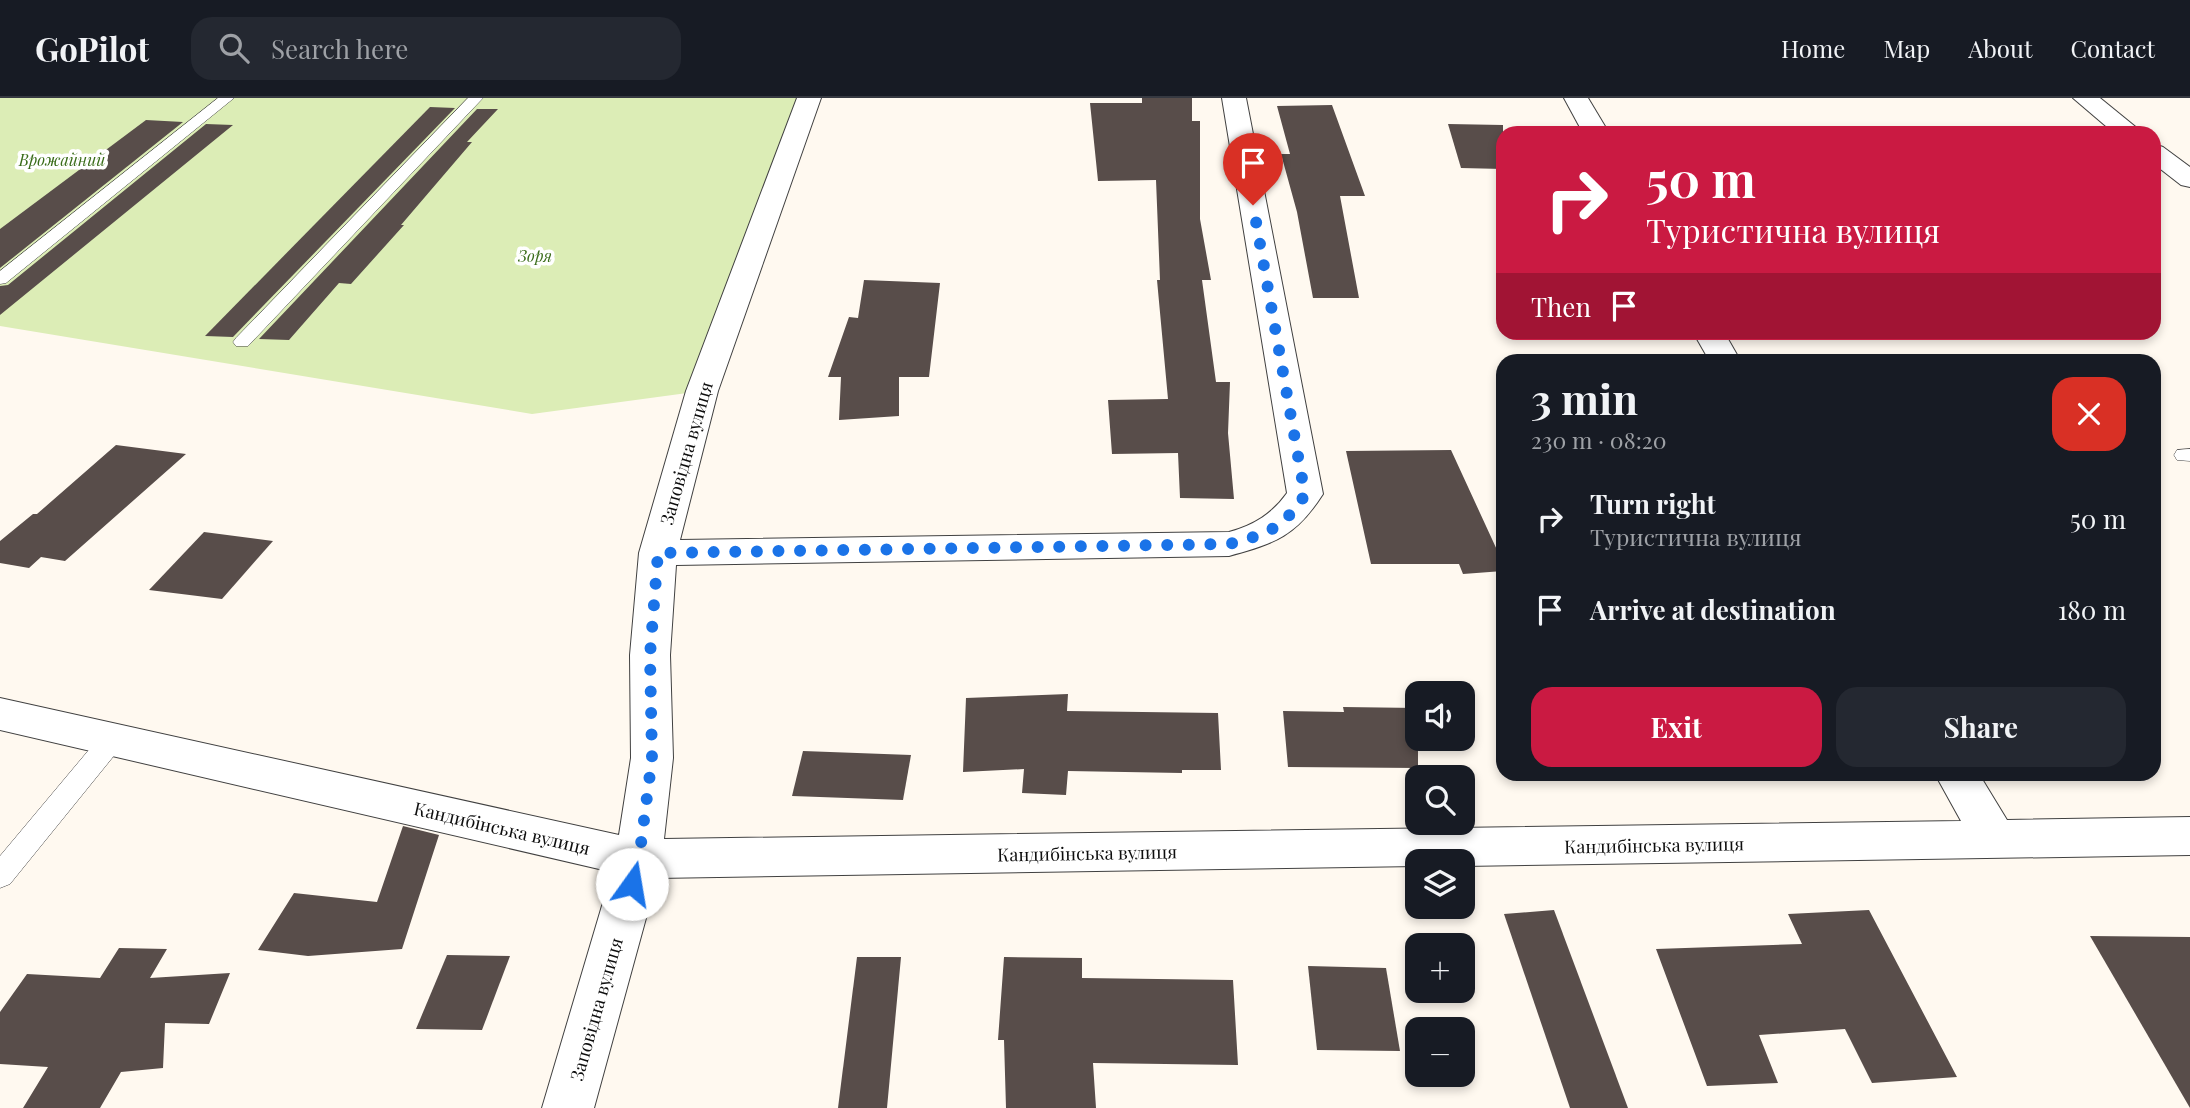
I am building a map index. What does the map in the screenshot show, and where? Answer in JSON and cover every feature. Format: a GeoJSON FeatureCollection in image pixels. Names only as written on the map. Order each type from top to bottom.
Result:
{"type":"FeatureCollection","features":[{"type":"Feature","properties":{"kind":"street","name":"Заповідна вулиця"},"geometry":{"type":"LineString","coordinates":[[568,1108],[639,859],[652,758],[650,655],[658,553],[702,391],[809,98]]}},
{"type":"Feature","properties":{"kind":"street"},"geometry":{"type":"LineString","coordinates":[[658,553],[1229,544],[1266,534],[1289,518],[1305,495],[1234,98]]}},
{"type":"Feature","properties":{"kind":"street"},"geometry":{"type":"LineString","coordinates":[[1576,98],[1592,126]]}},
{"type":"Feature","properties":{"kind":"street"},"geometry":{"type":"LineString","coordinates":[[2085,98],[2121,126]]}},
{"type":"Feature","properties":{"kind":"street"},"geometry":{"type":"LineString","coordinates":[[2161,157],[2190,179]]}},
{"type":"Feature","properties":{"kind":"street","name":"Кандибінська вулиця"},"geometry":{"type":"LineString","coordinates":[[0,714],[639,859],[2190,836]]}},
{"type":"Feature","properties":{"kind":"street"},"geometry":{"type":"LineString","coordinates":[[1961,781],[1995,840]]}},
{"type":"Feature","properties":{"kind":"lane"},"geometry":{"type":"LineString","coordinates":[[0,279],[227,98]]}},
{"type":"Feature","properties":{"kind":"lane"},"geometry":{"type":"LineString","coordinates":[[242,342],[476,98]]}},
{"type":"Feature","properties":{"kind":"lane"},"geometry":{"type":"LineString","coordinates":[[0,876],[112,740]]}},
{"type":"Feature","properties":{"kind":"green space","name":"Зоря"},"geometry":{"type":"Polygon","coordinates":[[[0,98],[809,98],[702,391],[532,414],[0,326],[0,98]]]}},
{"type":"Feature","properties":{"kind":"building"},"geometry":{"type":"Polygon","coordinates":[[[1142,98],[1192,98],[1192,121],[1200,121],[1200,219],[1211,280],[1202,280],[1216,382],[1230,382],[1228,433],[1234,499],[1180,498],[1178,453],[1112,454],[1108,400],[1168,399],[1157,280],[1160,280],[1156,180],[1098,181],[1090,103],[1142,103],[1142,98]]]}},
{"type":"Feature","properties":{"kind":"building"},"geometry":{"type":"Polygon","coordinates":[[[1332,105],[1365,196],[1340,196],[1359,298],[1313,298],[1297,212],[1281,154],[1290,154],[1277,106],[1332,105]]]}},
{"type":"Feature","properties":{"kind":"building"},"geometry":{"type":"Polygon","coordinates":[[[430,107],[455,108],[233,337],[205,336],[430,107]]]}},
{"type":"Feature","properties":{"kind":"building"},"geometry":{"type":"Polygon","coordinates":[[[477,109],[498,109],[467,142],[472,142],[401,225],[404,225],[351,284],[339,283],[289,340],[259,339],[477,109]]]}},
{"type":"Feature","properties":{"kind":"building"},"geometry":{"type":"Polygon","coordinates":[[[146,120],[183,122],[0,268],[0,229],[146,120]]]}},
{"type":"Feature","properties":{"kind":"building"},"geometry":{"type":"Polygon","coordinates":[[[206,124],[233,125],[0,315],[0,286],[8,285],[206,124]]]}},
{"type":"Feature","properties":{"kind":"building"},"geometry":{"type":"Polygon","coordinates":[[[1448,124],[1503,125],[1496,126],[1496,169],[1461,168],[1448,124]]]}},
{"type":"Feature","properties":{"kind":"building"},"geometry":{"type":"Polygon","coordinates":[[[864,280],[940,283],[929,377],[899,377],[899,416],[839,420],[841,377],[828,377],[849,317],[858,318],[864,280]]]}},
{"type":"Feature","properties":{"kind":"building"},"geometry":{"type":"Polygon","coordinates":[[[116,445],[186,454],[65,561],[41,557],[29,568],[0,563],[0,541],[33,514],[37,514],[116,445]]]}},
{"type":"Feature","properties":{"kind":"building"},"geometry":{"type":"Polygon","coordinates":[[[1451,450],[1496,548],[1496,572],[1463,574],[1459,564],[1371,564],[1346,451],[1451,450]]]}},
{"type":"Feature","properties":{"kind":"building"},"geometry":{"type":"Polygon","coordinates":[[[204,532],[273,541],[222,599],[149,590],[204,532]]]}},
{"type":"Feature","properties":{"kind":"building"},"geometry":{"type":"Polygon","coordinates":[[[1068,694],[1067,711],[1218,713],[1221,770],[1182,770],[1182,773],[1068,771],[1066,795],[1022,793],[1024,769],[963,772],[966,698],[1068,694]]]}},
{"type":"Feature","properties":{"kind":"building"},"geometry":{"type":"Polygon","coordinates":[[[1343,707],[1405,708],[1405,751],[1418,751],[1418,765],[1405,765],[1405,768],[1288,767],[1283,711],[1344,712],[1343,707]]]}},
{"type":"Feature","properties":{"kind":"building"},"geometry":{"type":"Polygon","coordinates":[[[803,751],[911,755],[903,800],[792,796],[803,751]]]}},
{"type":"Feature","properties":{"kind":"building"},"geometry":{"type":"Polygon","coordinates":[[[403,826],[439,835],[402,949],[308,956],[258,950],[294,893],[377,902],[403,826]]]}},
{"type":"Feature","properties":{"kind":"building"},"geometry":{"type":"Polygon","coordinates":[[[1554,910],[1628,1108],[1570,1108],[1504,914],[1554,910]]]}},
{"type":"Feature","properties":{"kind":"building"},"geometry":{"type":"Polygon","coordinates":[[[1869,910],[1957,1077],[1872,1083],[1845,1029],[1759,1035],[1778,1083],[1707,1086],[1656,949],[1802,944],[1788,914],[1869,910]]]}},
{"type":"Feature","properties":{"kind":"building"},"geometry":{"type":"Polygon","coordinates":[[[2090,936],[2190,937],[2190,1108],[2090,936]]]}},
{"type":"Feature","properties":{"kind":"building"},"geometry":{"type":"Polygon","coordinates":[[[119,948],[167,949],[150,978],[230,973],[209,1024],[165,1023],[163,1068],[121,1072],[100,1108],[23,1108],[48,1067],[0,1064],[0,1012],[27,974],[100,978],[119,948]]]}},
{"type":"Feature","properties":{"kind":"building"},"geometry":{"type":"Polygon","coordinates":[[[447,955],[510,956],[482,1030],[416,1029],[447,955]]]}},
{"type":"Feature","properties":{"kind":"building"},"geometry":{"type":"Polygon","coordinates":[[[857,957],[901,957],[887,1108],[838,1108],[857,957]]]}},
{"type":"Feature","properties":{"kind":"building"},"geometry":{"type":"Polygon","coordinates":[[[1004,957],[1082,958],[1082,978],[1233,980],[1238,1065],[1093,1063],[1096,1108],[1006,1108],[1004,1040],[998,1040],[1004,957]]]}},
{"type":"Feature","properties":{"kind":"building"},"geometry":{"type":"Polygon","coordinates":[[[1308,966],[1386,968],[1400,1051],[1317,1050],[1308,966]]]}},
{"type":"Feature","properties":{"kind":"route"},"geometry":{"type":"LineString","coordinates":[[632,884],[639,859],[652,758],[650,655],[658,553],[1229,544],[1266,534],[1289,518],[1305,495],[1253,205]]}},
{"type":"Feature","properties":{"kind":"park label","name":"Врожайний"},"geometry":{"type":"Point","coordinates":[62,159]}}]}
